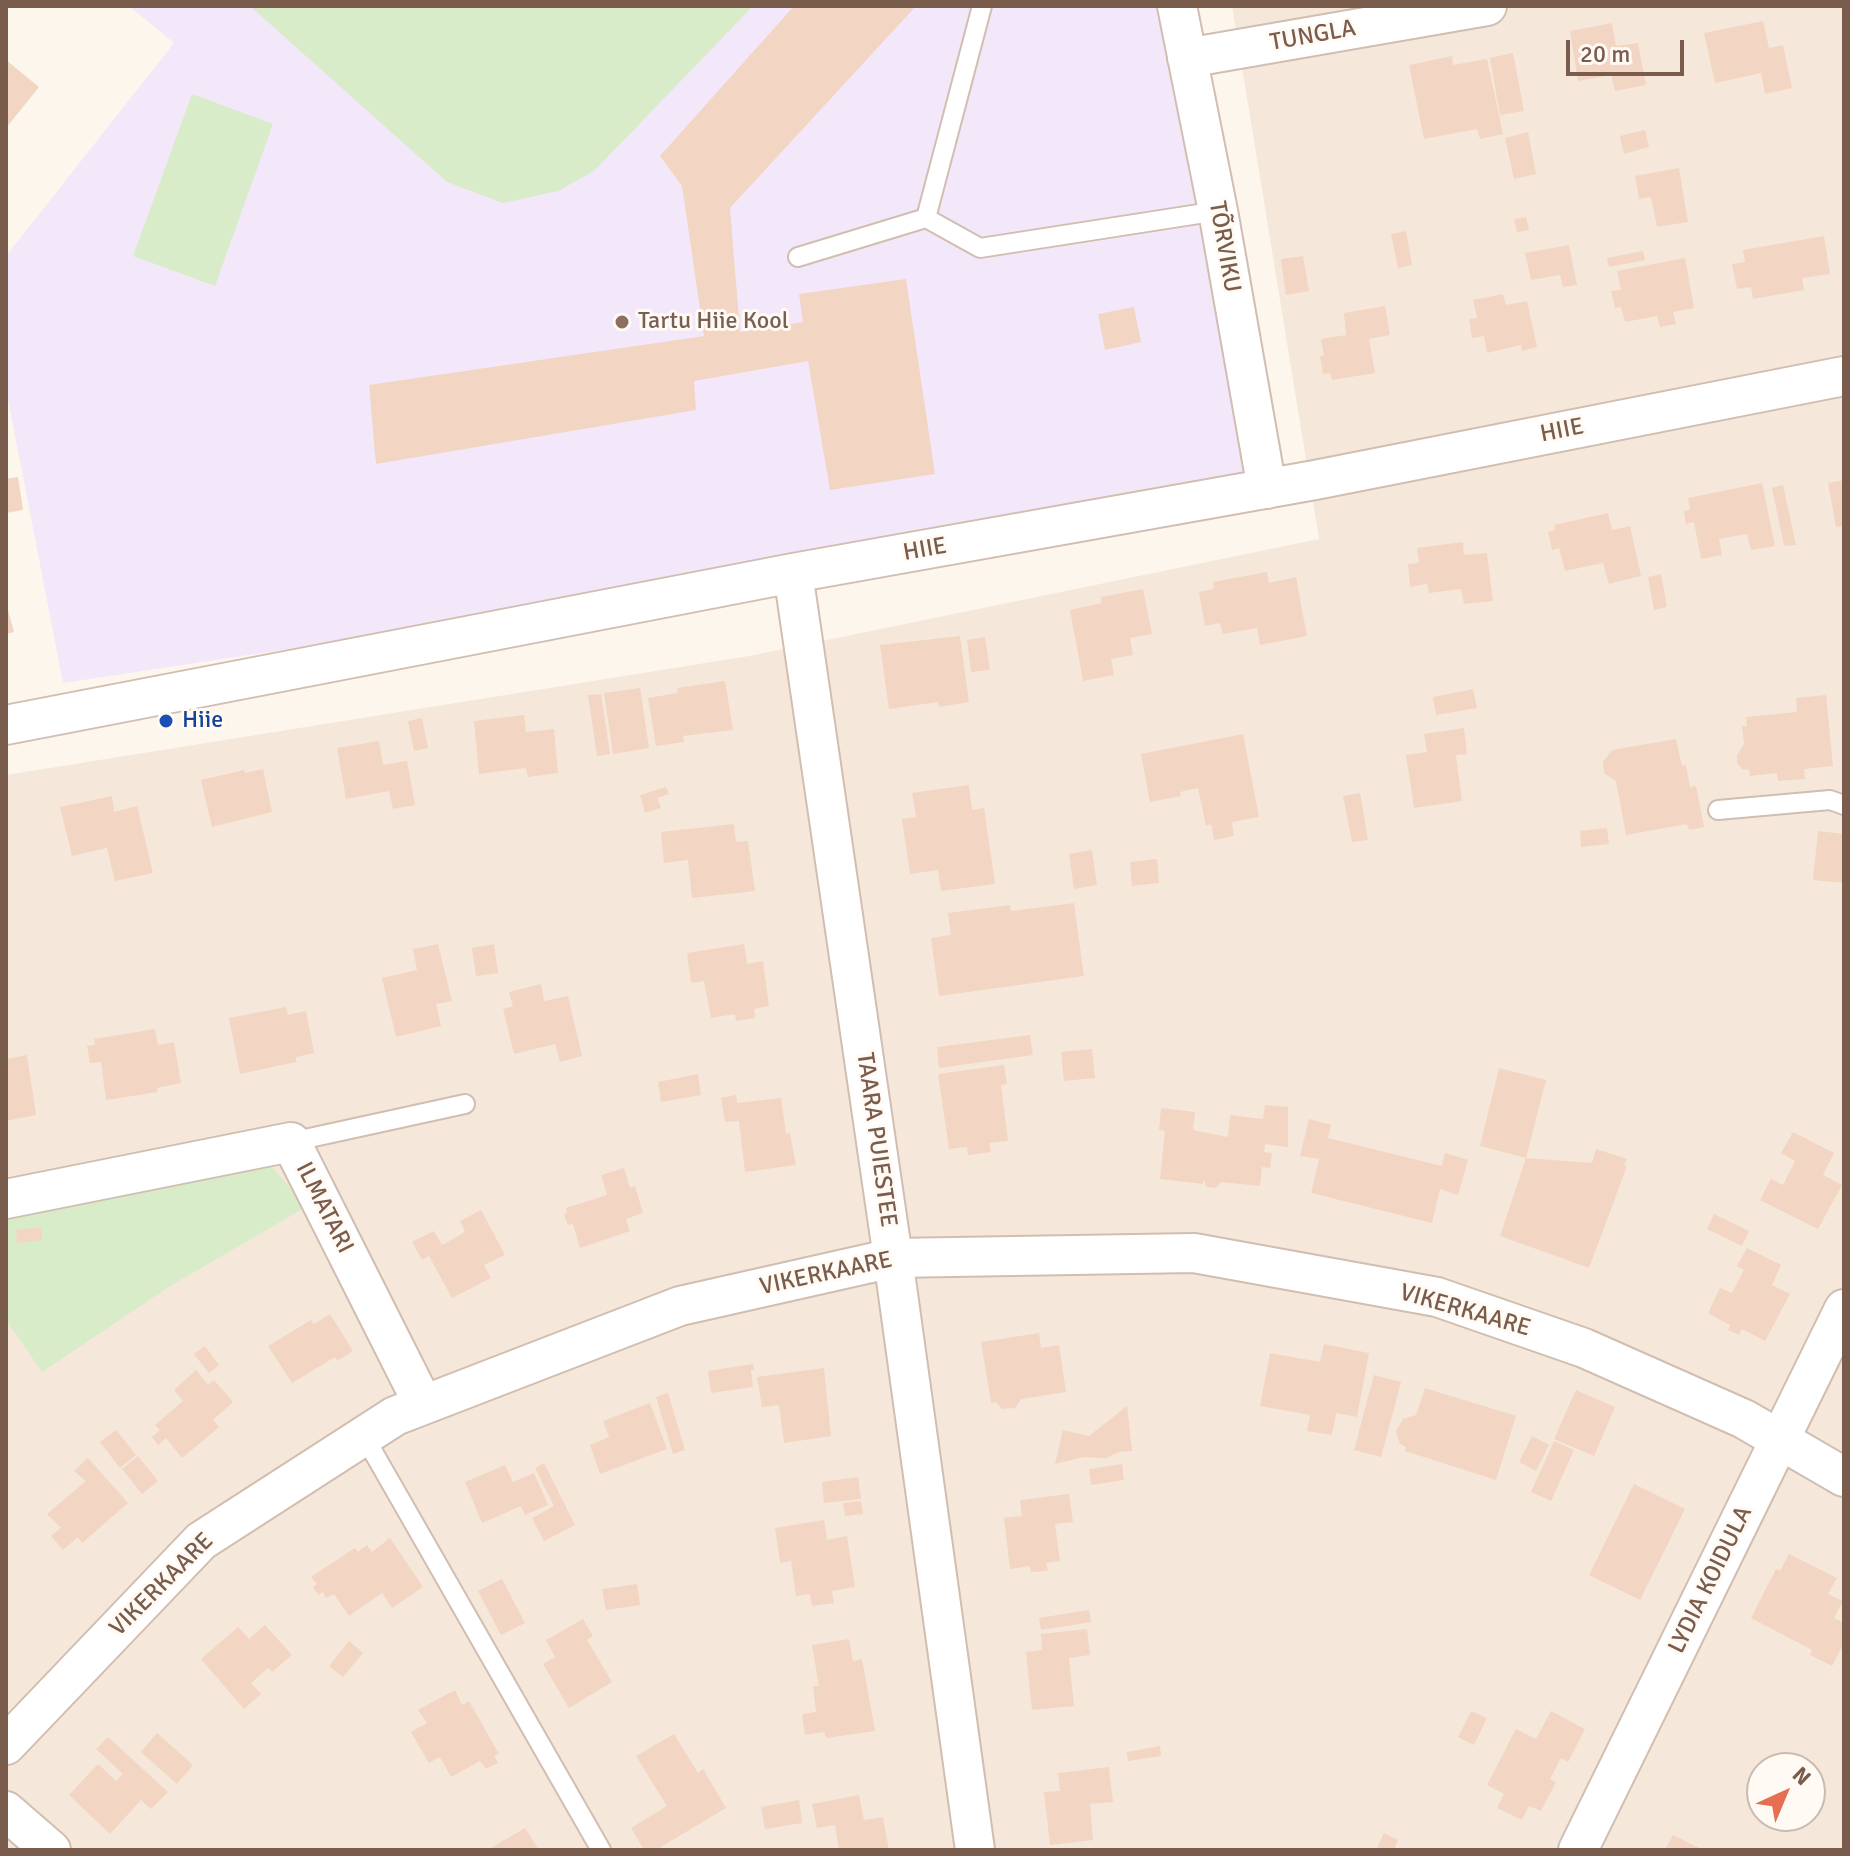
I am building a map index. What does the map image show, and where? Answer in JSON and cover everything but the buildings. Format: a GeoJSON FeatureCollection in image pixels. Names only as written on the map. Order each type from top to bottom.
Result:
{"type":"FeatureCollection","features":[{"type":"Feature","properties":{"kind":"street","name":"TÕRVIKU"},"geometry":{"type":"LineString","coordinates":[[1177,6],[1218,211],[1267,489]]}},
{"type":"Feature","properties":{"kind":"street","name":"TUNGLA"},"geometry":{"type":"LineString","coordinates":[[1187,58],[1487,6]]}},
{"type":"Feature","properties":{"kind":"street","name":"HIIE"},"geometry":{"type":"LineString","coordinates":[[6,725],[793,573],[1267,489],[1844,376]]}},
{"type":"Feature","properties":{"kind":"street","name":"TAARA PUIESTEE"},"geometry":{"type":"LineString","coordinates":[[793,573],[975,1850]]}},
{"type":"Feature","properties":{"kind":"street","name":"ILMATARI"},"geometry":{"type":"LineString","coordinates":[[6,1199],[291,1142],[423,1404]]}},
{"type":"Feature","properties":{"kind":"street","name":"VIKERKAARE"},"geometry":{"type":"LineString","coordinates":[[6,1745],[201,1541],[395,1416],[680,1306],[893,1258],[1194,1253],[1437,1297],[1584,1348],[1744,1419],[1844,1477]]}},
{"type":"Feature","properties":{"kind":"street","name":"LYDIA KOIDULA"},"geometry":{"type":"LineString","coordinates":[[1578,1850],[1844,1309]]}},
{"type":"Feature","properties":{"kind":"street"},"geometry":{"type":"LineString","coordinates":[[6,1811],[51,1850]]}},
{"type":"Feature","properties":{"kind":"lane"},"geometry":{"type":"LineString","coordinates":[[926,218],[982,6]]}},
{"type":"Feature","properties":{"kind":"lane"},"geometry":{"type":"LineString","coordinates":[[798,257],[926,218],[980,248],[1218,211]]}},
{"type":"Feature","properties":{"kind":"lane"},"geometry":{"type":"LineString","coordinates":[[1718,810],[1830,800],[1844,805]]}},
{"type":"Feature","properties":{"kind":"lane"},"geometry":{"type":"LineString","coordinates":[[291,1142],[465,1104]]}},
{"type":"Feature","properties":{"kind":"lane"},"geometry":{"type":"LineString","coordinates":[[364,1436],[601,1850]]}},
{"type":"Feature","properties":{"kind":"shaded area","name":"Tartu Hiie Kool"},"geometry":{"type":"Polygon","coordinates":[[[129,6],[1177,6],[1267,489],[793,573],[63,683],[6,389],[6,256],[174,43],[129,6]]]}},
{"type":"Feature","properties":{"kind":"shaded area"},"geometry":{"type":"Polygon","coordinates":[[[1232,6],[1844,6],[1844,1850],[6,1850],[6,775],[749,656],[1319,539],[1232,6]]]}},
{"type":"Feature","properties":{"kind":"green space"},"geometry":{"type":"Polygon","coordinates":[[[250,6],[753,6],[594,171],[558,191],[503,203],[447,182],[250,6]]]}},
{"type":"Feature","properties":{"kind":"green space"},"geometry":{"type":"Polygon","coordinates":[[[192,94],[273,124],[215,286],[133,256],[192,94]]]}},
{"type":"Feature","properties":{"kind":"green space"},"geometry":{"type":"Polygon","coordinates":[[[268,1162],[306,1207],[170,1286],[42,1372],[6,1320],[6,1220],[268,1162]]]}},
{"type":"Feature","properties":{"kind":"place","name":"Tartu Hiie Kool"},"geometry":{"type":"Point","coordinates":[622,322]}},
{"type":"Feature","properties":{"kind":"place","name":"Hiie"},"geometry":{"type":"Point","coordinates":[166,721]}}]}
